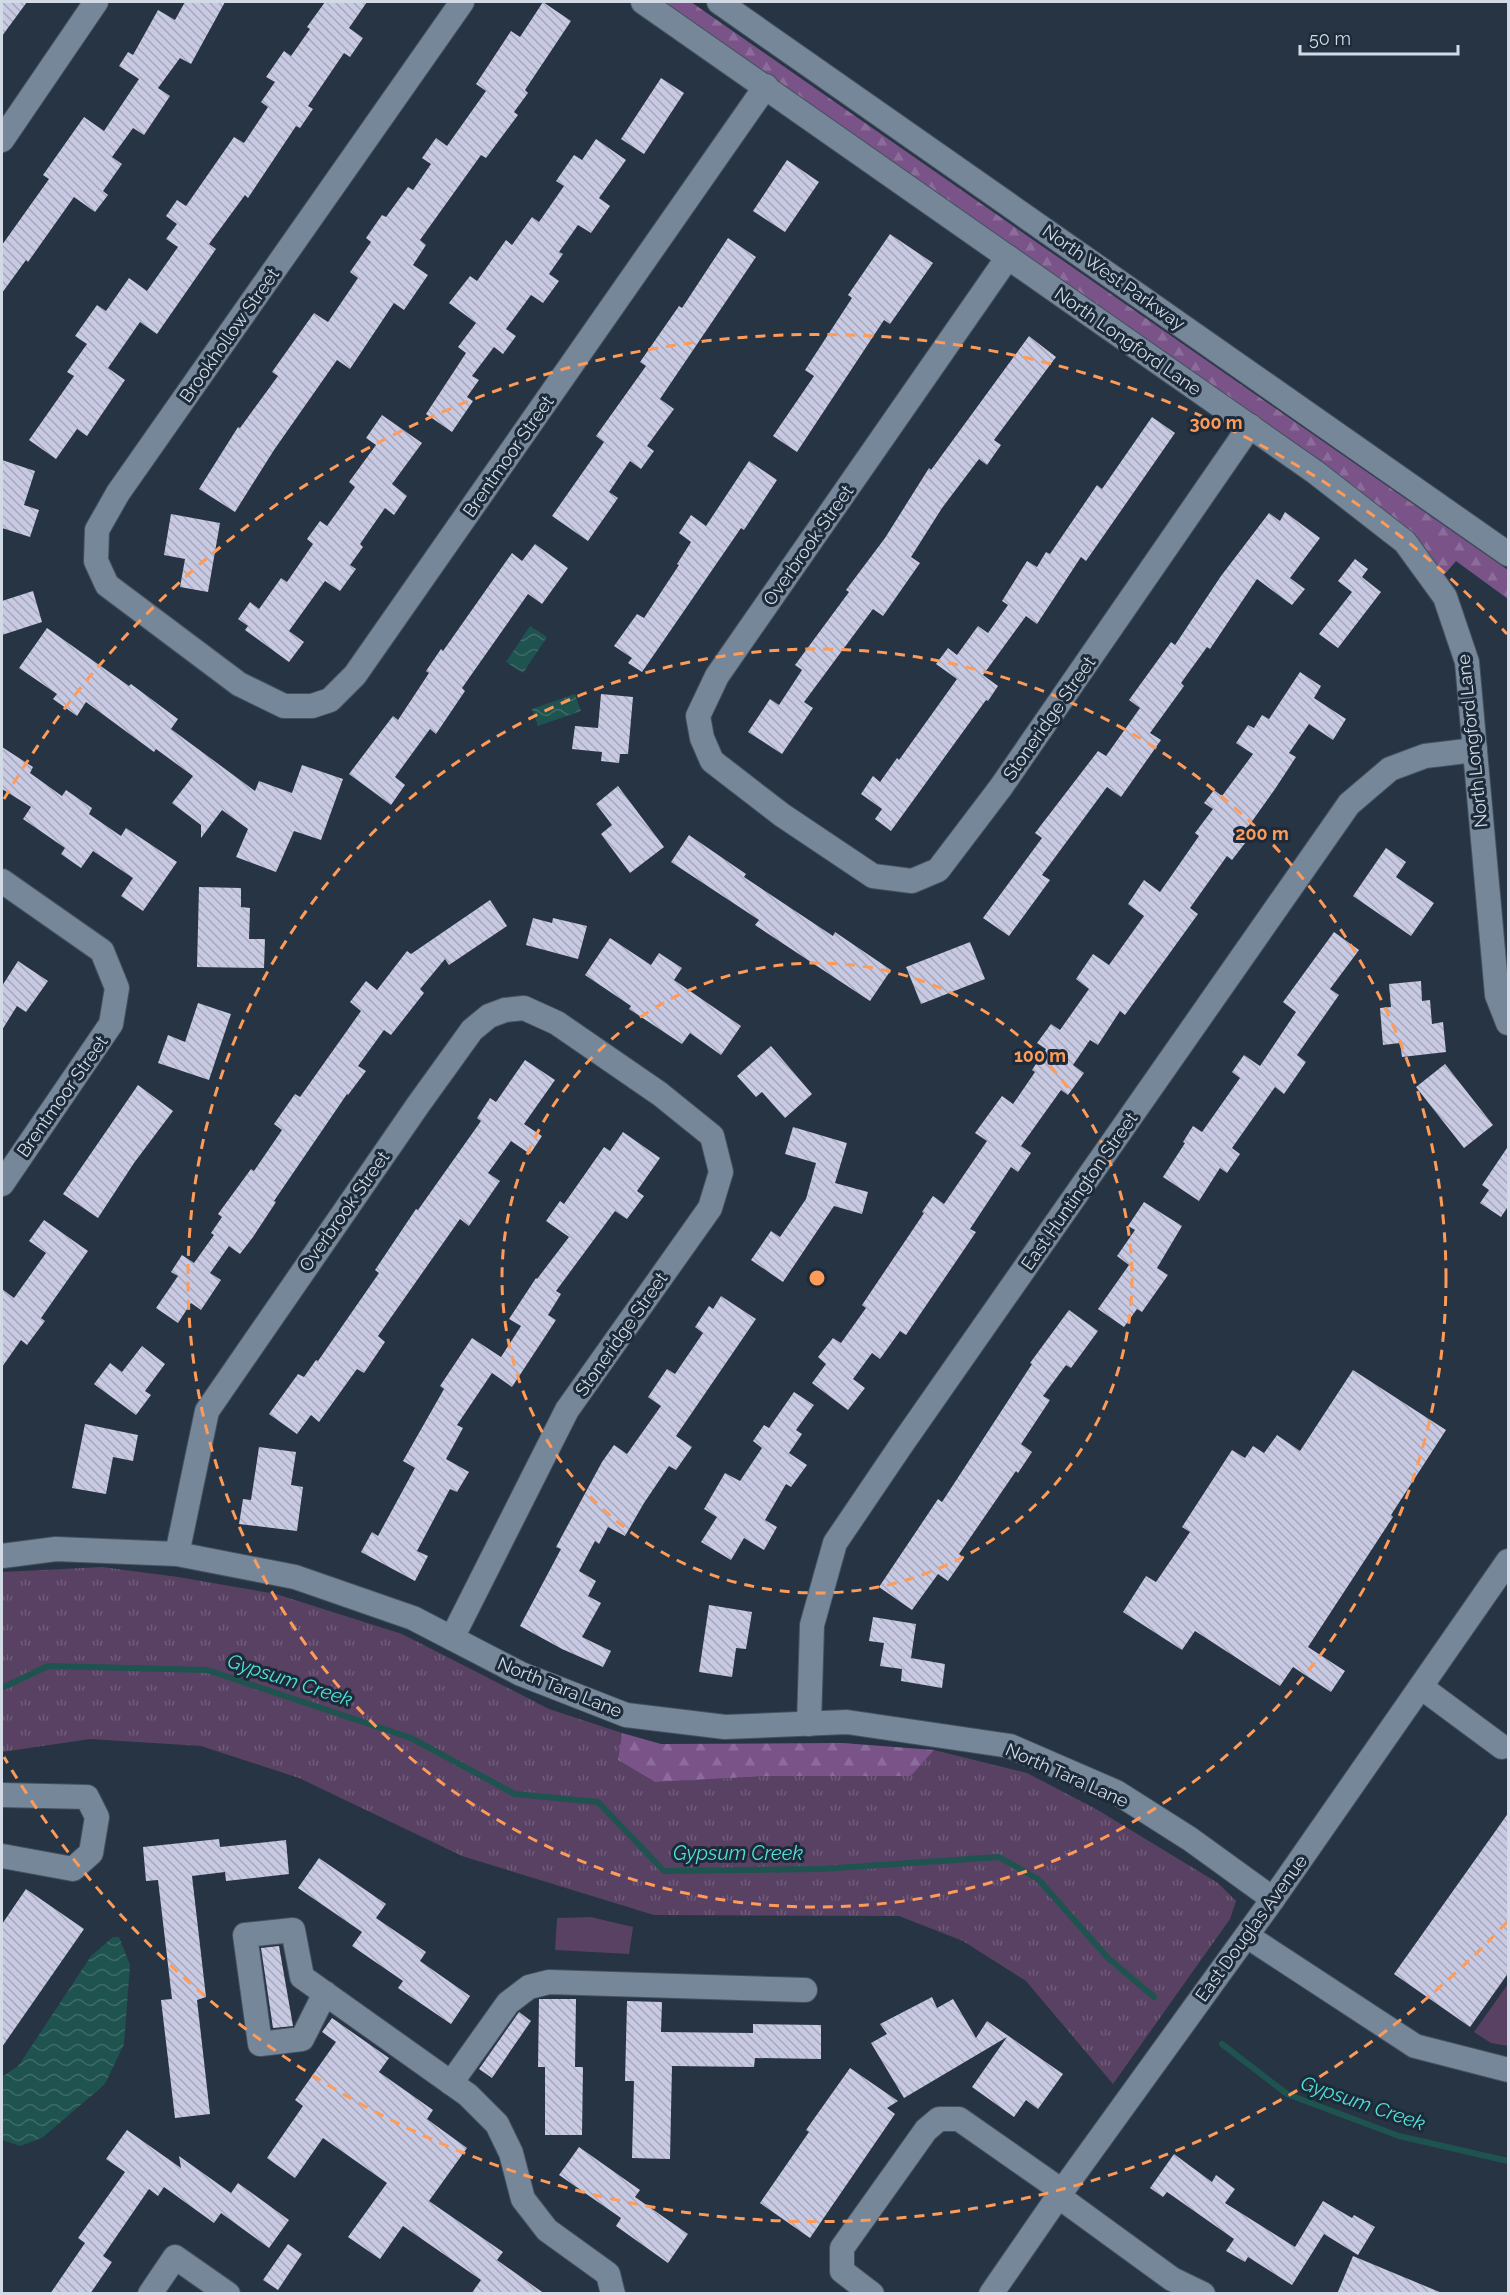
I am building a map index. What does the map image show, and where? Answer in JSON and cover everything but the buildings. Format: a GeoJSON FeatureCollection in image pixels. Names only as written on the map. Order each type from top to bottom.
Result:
{"type":"FeatureCollection","features":[{"type":"Feature","properties":{"kind":"street"},"geometry":{"type":"LineString","coordinates":[[2,140],[96,2]]}},
{"type":"Feature","properties":{"kind":"street","name":"Brookhollow Street"},"geometry":{"type":"LineString","coordinates":[[198,654],[107,585],[96,561],[97,530],[118,493],[462,2]]}},
{"type":"Feature","properties":{"kind":"street","name":"North Longford Lane"},"geometry":{"type":"LineString","coordinates":[[643,2],[1315,472],[1405,542],[1445,597],[1467,662],[1475,750],[1501,950],[1497,995],[1509,1023]]}},
{"type":"Feature","properties":{"kind":"street","name":"North West Parkway"},"geometry":{"type":"LineString","coordinates":[[720,2],[1509,554]]}},
{"type":"Feature","properties":{"kind":"street","name":"Brentmoor Street"},"geometry":{"type":"LineString","coordinates":[[198,654],[239,684],[284,706],[312,706],[330,700],[355,675],[766,86]]}},
{"type":"Feature","properties":{"kind":"street","name":"Overbrook Street"},"geometry":{"type":"LineString","coordinates":[[792,822],[712,761],[702,738],[698,716],[717,676],[1008,256]]}},
{"type":"Feature","properties":{"kind":"street","name":"Stoneridge Street"},"geometry":{"type":"LineString","coordinates":[[792,822],[873,876],[912,881],[938,870],[1008,777],[1250,426]]}},
{"type":"Feature","properties":{"kind":"street","name":"East Huntington Street"},"geometry":{"type":"LineString","coordinates":[[809,1724],[812,1625],[835,1543],[902,1444],[1349,804],[1390,769],[1425,756],[1475,750]]}},
{"type":"Feature","properties":{"kind":"street","name":"Brentmoor Street"},"geometry":{"type":"LineString","coordinates":[[2,881],[102,951],[117,988],[111,1024],[2,1184]]}},
{"type":"Feature","properties":{"kind":"street","name":"Overbrook Street"},"geometry":{"type":"LineString","coordinates":[[177,1554],[207,1412],[411,1114],[472,1030],[489,1016],[505,1010],[524,1008],[557,1023],[617,1064]]}},
{"type":"Feature","properties":{"kind":"street","name":"Stoneridge Street"},"geometry":{"type":"LineString","coordinates":[[452,1638],[567,1410],[710,1208],[721,1172],[712,1136],[660,1094],[617,1064]]}},
{"type":"Feature","properties":{"kind":"street","name":"North Tara Lane"},"geometry":{"type":"LineString","coordinates":[[2,1556],[56,1549],[177,1554],[295,1577],[413,1618],[521,1674],[626,1714],[725,1727],[847,1722],[1010,1746],[1116,1792],[1190,1839],[1273,1899]]}},
{"type":"Feature","properties":{"kind":"street","name":"East Douglas Avenue"},"geometry":{"type":"LineString","coordinates":[[991,2294],[1060,2194],[1247,1936],[1509,1561]]}},
{"type":"Feature","properties":{"kind":"street"},"geometry":{"type":"LineString","coordinates":[[1421,1687],[1502,1747]]}},
{"type":"Feature","properties":{"kind":"street"},"geometry":{"type":"LineString","coordinates":[[2,1795],[87,1797],[96,1816],[92,1853],[73,1869],[2,1856]]}},
{"type":"Feature","properties":{"kind":"street"},"geometry":{"type":"LineString","coordinates":[[325,1993],[302,2038],[260,2044],[245,1935],[293,1930],[302,1977],[325,1993],[468,2095],[496,2124],[511,2153],[523,2199],[548,2230],[608,2274],[613,2294]]}},
{"type":"Feature","properties":{"kind":"street"},"geometry":{"type":"LineString","coordinates":[[1247,1936],[1415,2046],[1509,2070]]}},
{"type":"Feature","properties":{"kind":"street"},"geometry":{"type":"LineString","coordinates":[[451,2083],[508,2003],[529,1988],[549,1982],[805,1990]]}},
{"type":"Feature","properties":{"kind":"street"},"geometry":{"type":"LineString","coordinates":[[872,2294],[842,2271],[842,2248],[926,2130],[939,2119],[959,2119],[1173,2279],[1203,2294]]}},
{"type":"Feature","properties":{"kind":"street"},"geometry":{"type":"LineString","coordinates":[[150,2294],[176,2257],[226,2293]]}},
{"type":"Feature","properties":{"kind":"green space"},"geometry":{"type":"Polygon","coordinates":[[[661,2],[691,2],[1508,570],[1508,599],[1456,561],[1444,575],[1407,529],[661,2]]]}},
{"type":"Feature","properties":{"kind":"green space"},"geometry":{"type":"Polygon","coordinates":[[[102,1567],[276,1594],[402,1634],[549,1709],[622,1733],[618,1760],[655,1782],[769,1776],[911,1776],[934,1750],[1027,1773],[1096,1809],[1218,1883],[1236,1901],[1230,1919],[1113,2084],[1026,1981],[963,1941],[899,1916],[654,1915],[462,1856],[299,1778],[201,1746],[90,1739],[2,1752],[2,1572],[102,1567]]]}},
{"type":"Feature","properties":{"kind":"green space"},"geometry":{"type":"Polygon","coordinates":[[[622,1733],[661,1744],[843,1743],[934,1750],[911,1776],[769,1776],[655,1782],[618,1760],[622,1733]]]}},
{"type":"Feature","properties":{"kind":"green space"},"geometry":{"type":"Polygon","coordinates":[[[591,1917],[633,1927],[629,1954],[555,1950],[557,1918],[591,1917]]]}},
{"type":"Feature","properties":{"kind":"green space"},"geometry":{"type":"Polygon","coordinates":[[[1508,1984],[1508,2046],[1491,2043],[1474,2032],[1508,1984]]]}},
{"type":"Feature","properties":{"kind":"water"},"geometry":{"type":"Polygon","coordinates":[[[530,626],[547,637],[523,673],[506,662],[530,626]]]}},
{"type":"Feature","properties":{"kind":"water"},"geometry":{"type":"Polygon","coordinates":[[[575,694],[581,711],[538,726],[532,709],[575,694]]]}},
{"type":"Feature","properties":{"kind":"water"},"geometry":{"type":"Polygon","coordinates":[[[113,1937],[119,1937],[130,1965],[124,2044],[105,2084],[42,2138],[20,2146],[2,2140],[2,2077],[19,2065],[91,1956],[113,1937]]]}},
{"type":"Feature","properties":{"kind":"waterway","name":"Gypsum Creek"},"geometry":{"type":"LineString","coordinates":[[2,1688],[48,1666],[207,1670],[411,1738],[515,1794],[598,1802],[664,1871],[821,1869],[999,1857],[1038,1879],[1108,1958],[1154,1997]]}},
{"type":"Feature","properties":{"kind":"waterway","name":"Gypsum Creek"},"geometry":{"type":"LineString","coordinates":[[1222,2044],[1287,2094],[1399,2136],[1508,2161]]}}]}
